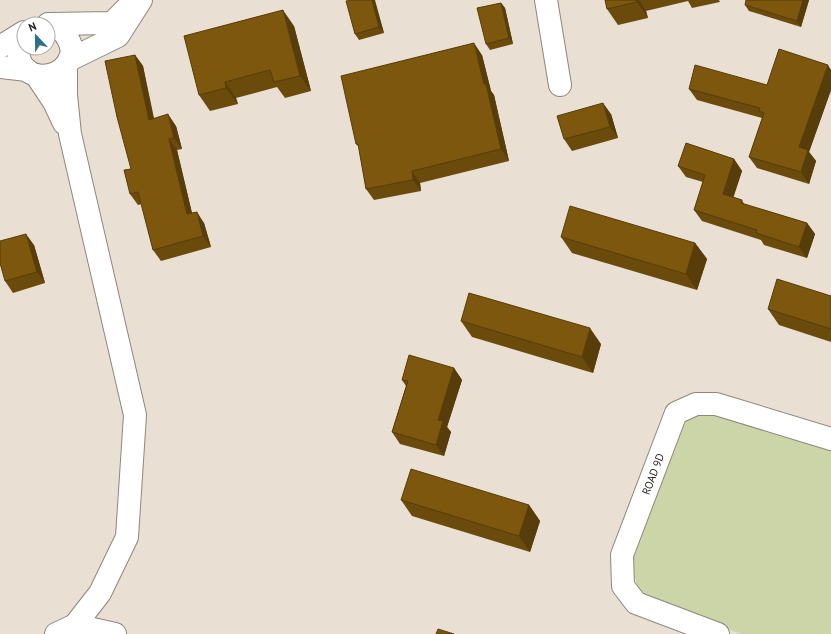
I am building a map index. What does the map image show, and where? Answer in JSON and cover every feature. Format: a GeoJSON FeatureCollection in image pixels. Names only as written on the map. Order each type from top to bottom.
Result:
{"type":"FeatureCollection","features":[{"type":"Feature","properties":{"kind":"street"},"geometry":{"type":"LineString","coordinates":[[56,24],[112,23],[135,0]]}},
{"type":"Feature","properties":{"kind":"street"},"geometry":{"type":"LineString","coordinates":[[0,67],[53,75],[68,62],[118,36],[141,0]]}},
{"type":"Feature","properties":{"kind":"street"},"geometry":{"type":"LineString","coordinates":[[546,0],[560,85]]}},
{"type":"Feature","properties":{"kind":"street"},"geometry":{"type":"LineString","coordinates":[[56,27],[60,28],[68,37],[71,48],[68,62],[66,95],[70,134],[135,415],[127,537],[100,592],[65,630]]}},
{"type":"Feature","properties":{"kind":"street"},"geometry":{"type":"LineString","coordinates":[[0,47],[16,38]]}},
{"type":"Feature","properties":{"kind":"street"},"geometry":{"type":"LineString","coordinates":[[19,56],[20,61],[32,73],[54,102],[70,134]]}},
{"type":"Feature","properties":{"kind":"street","name":"ROAD 9D"},"geometry":{"type":"LineString","coordinates":[[718,634],[636,603],[623,586],[622,555],[676,414],[696,404],[716,404],[831,439]]}},
{"type":"Feature","properties":{"kind":"street"},"geometry":{"type":"LineString","coordinates":[[65,630],[115,634]]}},
{"type":"Feature","properties":{"kind":"green space"},"geometry":{"type":"Polygon","coordinates":[[[701,413],[713,413],[831,447],[831,634],[741,634],[647,598],[638,589],[631,562],[682,422],[701,413]]]}},
{"type":"Feature","properties":{"kind":"building"},"geometry":{"type":"Polygon","coordinates":[[[372,0],[379,27],[355,34],[346,1],[372,0]]]}},
{"type":"Feature","properties":{"kind":"building"},"geometry":{"type":"Polygon","coordinates":[[[605,0],[636,0],[637,2],[607,9],[605,0]]]}},
{"type":"Feature","properties":{"kind":"building"},"geometry":{"type":"Polygon","coordinates":[[[746,0],[803,0],[797,21],[745,5],[746,0]]]}},
{"type":"Feature","properties":{"kind":"building"},"geometry":{"type":"Polygon","coordinates":[[[501,3],[509,38],[486,44],[477,8],[501,3]]]}},
{"type":"Feature","properties":{"kind":"building"},"geometry":{"type":"Polygon","coordinates":[[[283,10],[300,76],[274,82],[270,70],[225,82],[226,88],[199,95],[184,36],[283,10]]]}},
{"type":"Feature","properties":{"kind":"building"},"geometry":{"type":"Polygon","coordinates":[[[474,43],[484,84],[486,84],[501,149],[412,171],[413,180],[366,189],[358,144],[356,144],[341,76],[474,43]]]}},
{"type":"Feature","properties":{"kind":"building"},"geometry":{"type":"Polygon","coordinates":[[[779,49],[828,65],[799,147],[808,150],[801,172],[749,157],[764,113],[759,111],[760,108],[689,89],[695,65],[767,85],[779,49]]]}},
{"type":"Feature","properties":{"kind":"building"},"geometry":{"type":"Polygon","coordinates":[[[135,55],[149,120],[168,114],[174,138],[169,139],[187,214],[197,212],[203,236],[153,250],[138,192],[130,194],[124,170],[131,169],[117,117],[105,61],[135,55]]]}},
{"type":"Feature","properties":{"kind":"building"},"geometry":{"type":"Polygon","coordinates":[[[603,103],[610,127],[564,139],[557,116],[603,103]]]}},
{"type":"Feature","properties":{"kind":"building"},"geometry":{"type":"Polygon","coordinates":[[[686,143],[734,159],[723,194],[742,200],[741,203],[807,223],[799,247],[756,233],[757,230],[694,210],[705,175],[678,166],[686,143]]]}},
{"type":"Feature","properties":{"kind":"building"},"geometry":{"type":"Polygon","coordinates":[[[570,206],[695,243],[686,274],[561,237],[570,206]]]}},
{"type":"Feature","properties":{"kind":"building"},"geometry":{"type":"Polygon","coordinates":[[[26,234],[37,272],[5,281],[0,263],[0,241],[26,234]]]}},
{"type":"Feature","properties":{"kind":"building"},"geometry":{"type":"Polygon","coordinates":[[[777,279],[831,296],[831,329],[768,309],[777,279]]]}},
{"type":"Feature","properties":{"kind":"building"},"geometry":{"type":"Polygon","coordinates":[[[469,293],[590,328],[582,357],[461,321],[469,293]]]}},
{"type":"Feature","properties":{"kind":"building"},"geometry":{"type":"Polygon","coordinates":[[[409,355],[454,368],[438,420],[443,421],[436,445],[392,432],[408,381],[402,380],[409,355]]]}},
{"type":"Feature","properties":{"kind":"building"},"geometry":{"type":"Polygon","coordinates":[[[411,469],[529,505],[519,536],[401,500],[411,469]]]}},
{"type":"Feature","properties":{"kind":"building"},"geometry":{"type":"Polygon","coordinates":[[[438,629],[454,634],[436,634],[438,629]]]}}]}
